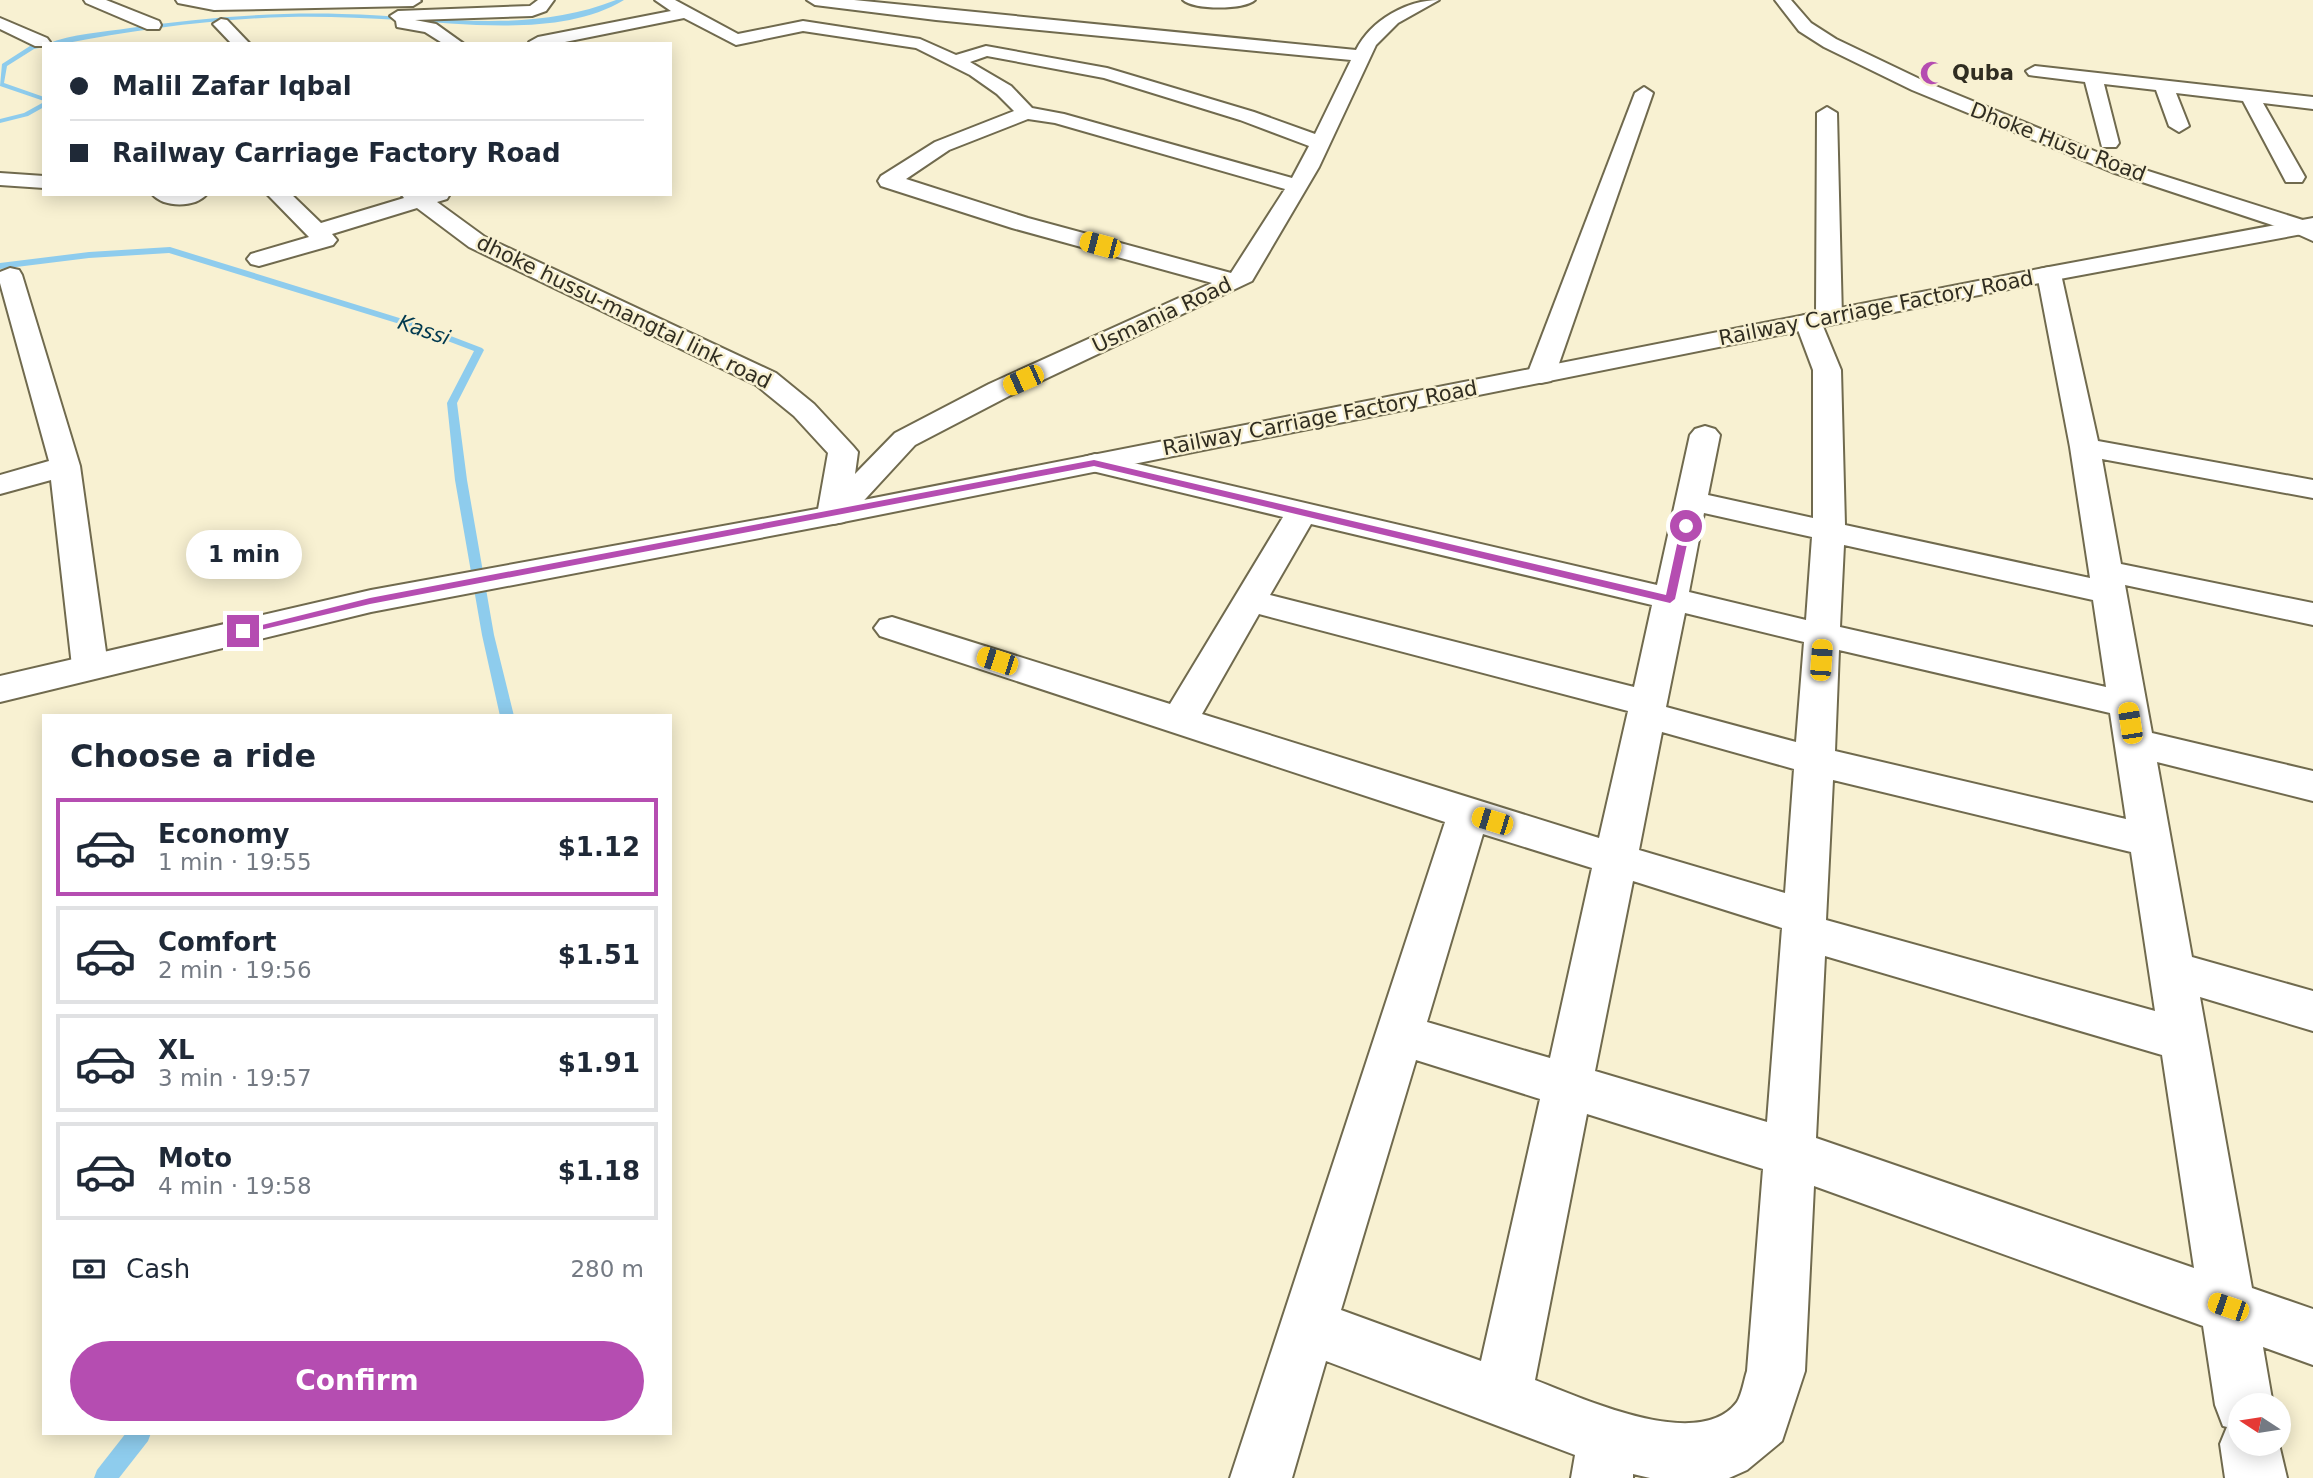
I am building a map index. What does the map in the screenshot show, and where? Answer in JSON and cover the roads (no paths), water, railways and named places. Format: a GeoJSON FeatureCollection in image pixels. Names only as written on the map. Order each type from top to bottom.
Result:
{"type":"FeatureCollection","features":[{"type":"Feature","properties":{"kind":"street"},"geometry":{"type":"LineString","coordinates":[[92,0],[153,25]]}},
{"type":"Feature","properties":{"kind":"street"},"geometry":{"type":"LineString","coordinates":[[184,0],[214,5],[413,0]]}},
{"type":"Feature","properties":{"kind":"street"},"geometry":{"type":"LineString","coordinates":[[396,19],[413,0]]}},
{"type":"Feature","properties":{"kind":"street"},"geometry":{"type":"LineString","coordinates":[[396,19],[531,11],[540,9],[546,0]]}},
{"type":"Feature","properties":{"kind":"street"},"geometry":{"type":"LineString","coordinates":[[663,0],[736,40],[803,26],[919,44],[976,71],[1004,90],[1026,113]]}},
{"type":"Feature","properties":{"kind":"street"},"geometry":{"type":"LineString","coordinates":[[815,0],[936,15],[1362,56]]}},
{"type":"Feature","properties":{"kind":"street"},"geometry":{"type":"LineString","coordinates":[[1191,0],[1238,3],[1247,0]]}},
{"type":"Feature","properties":{"kind":"street","name":"Usmania Road"},"geometry":{"type":"LineString","coordinates":[[833,514],[905,439],[999,390],[1242,276],[1298,186],[1368,43],[1392,20],[1431,0]]}},
{"type":"Feature","properties":{"kind":"street","name":"Dhoke Husu Road"},"geometry":{"type":"LineString","coordinates":[[1783,0],[1805,27],[1830,43],[1919,86],[2119,168],[2309,229]]}},
{"type":"Feature","properties":{"kind":"street"},"geometry":{"type":"LineString","coordinates":[[121,10],[146,3]]}},
{"type":"Feature","properties":{"kind":"street"},"geometry":{"type":"LineString","coordinates":[[542,42],[685,13]]}},
{"type":"Feature","properties":{"kind":"street"},"geometry":{"type":"LineString","coordinates":[[396,19],[430,28],[453,42]]}},
{"type":"Feature","properties":{"kind":"street"},"geometry":{"type":"LineString","coordinates":[[0,23],[41,41]]}},
{"type":"Feature","properties":{"kind":"street"},"geometry":{"type":"LineString","coordinates":[[221,24],[241,42]]}},
{"type":"Feature","properties":{"kind":"street"},"geometry":{"type":"LineString","coordinates":[[954,61],[986,51],[1107,73],[1247,116],[1321,143]]}},
{"type":"Feature","properties":{"kind":"street"},"geometry":{"type":"LineString","coordinates":[[2035,71],[2313,103]]}},
{"type":"Feature","properties":{"kind":"street"},"geometry":{"type":"LineString","coordinates":[[2093,78],[2109,143]]}},
{"type":"Feature","properties":{"kind":"street"},"geometry":{"type":"LineString","coordinates":[[2164,86],[2179,126]]}},
{"type":"Feature","properties":{"kind":"street"},"geometry":{"type":"LineString","coordinates":[[1541,375],[1644,93]]}},
{"type":"Feature","properties":{"kind":"street"},"geometry":{"type":"LineString","coordinates":[[2250,96],[2294,177]]}},
{"type":"Feature","properties":{"kind":"street"},"geometry":{"type":"LineString","coordinates":[[1233,281],[1020,223],[889,181],[942,146],[1026,113],[1057,118],[1298,186]]}},
{"type":"Feature","properties":{"kind":"street"},"geometry":{"type":"LineString","coordinates":[[1308,1326],[1502,1399],[1605,1458],[1726,1449],[1761,1419],[1776,1371],[1829,531],[1827,370],[1818,320],[1827,113]]}},
{"type":"Feature","properties":{"kind":"street"},"geometry":{"type":"LineString","coordinates":[[0,179],[42,181]]}},
{"type":"Feature","properties":{"kind":"street"},"geometry":{"type":"LineString","coordinates":[[169,196],[179,199],[189,196]]}},
{"type":"Feature","properties":{"kind":"street"},"geometry":{"type":"LineString","coordinates":[[259,259],[325,240],[280,196]]}},
{"type":"Feature","properties":{"kind":"street"},"geometry":{"type":"LineString","coordinates":[[315,232],[424,196]]}},
{"type":"Feature","properties":{"kind":"street","name":"dhoke hussu-mangtal link road"},"geometry":{"type":"LineString","coordinates":[[424,196],[477,242],[766,379],[804,410],[844,452],[833,514]]}},
{"type":"Feature","properties":{"kind":"street","name":"Railway Carriage Factory Road"},"geometry":{"type":"LineString","coordinates":[[0,689],[370,601],[833,514],[2049,274],[2309,229]]}},
{"type":"Feature","properties":{"kind":"street"},"geometry":{"type":"LineString","coordinates":[[2049,274],[2085,446],[2242,1393]]}},
{"type":"Feature","properties":{"kind":"street"},"geometry":{"type":"LineString","coordinates":[[10,275],[65,466],[90,666]]}},
{"type":"Feature","properties":{"kind":"street"},"geometry":{"type":"LineString","coordinates":[[1502,1399],[1705,435]]}},
{"type":"Feature","properties":{"kind":"street"},"geometry":{"type":"LineString","coordinates":[[2085,446],[2313,489]]}},
{"type":"Feature","properties":{"kind":"street"},"geometry":{"type":"LineString","coordinates":[[1094,463],[1823,635],[2130,723],[2313,786]]}},
{"type":"Feature","properties":{"kind":"street"},"geometry":{"type":"LineString","coordinates":[[0,485],[65,466]]}},
{"type":"Feature","properties":{"kind":"street"},"geometry":{"type":"LineString","coordinates":[[1691,501],[1829,531],[2107,582],[2313,614]]}},
{"type":"Feature","properties":{"kind":"street"},"geometry":{"type":"LineString","coordinates":[[1180,720],[1301,512]]}},
{"type":"Feature","properties":{"kind":"street"},"geometry":{"type":"LineString","coordinates":[[1249,601],[1647,709],[1815,761],[2151,841]]}},
{"type":"Feature","properties":{"kind":"street"},"geometry":{"type":"LineString","coordinates":[[892,628],[1468,814],[1616,859],[1804,924],[2183,1040]]}},
{"type":"Feature","properties":{"kind":"street"},"geometry":{"type":"LineString","coordinates":[[1261,1478],[1468,814]]}},
{"type":"Feature","properties":{"kind":"street"},"geometry":{"type":"LineString","coordinates":[[2172,970],[2313,1011]]}},
{"type":"Feature","properties":{"kind":"street"},"geometry":{"type":"LineString","coordinates":[[1399,1034],[1789,1153],[2313,1337]]}},
{"type":"Feature","properties":{"kind":"street"},"geometry":{"type":"LineString","coordinates":[[2252,1456],[2256,1478]]}},
{"type":"Feature","properties":{"kind":"waterway","name":"Kassi"},"geometry":{"type":"LineString","coordinates":[[61,42],[161,26],[272,16],[342,16],[491,23],[544,21],[596,10],[621,0]]}},
{"type":"Feature","properties":{"kind":"waterway","name":"Kassi"},"geometry":{"type":"LineString","coordinates":[[42,45],[32,47],[4,65],[1,84],[42,98]]}},
{"type":"Feature","properties":{"kind":"waterway","name":"Kassi"},"geometry":{"type":"LineString","coordinates":[[0,121],[26,115],[42,105]]}},
{"type":"Feature","properties":{"kind":"waterway","name":"Kassi"},"geometry":{"type":"LineString","coordinates":[[0,266],[89,255],[170,250],[419,327],[479,350],[452,403],[461,480],[488,635],[507,714]]}},
{"type":"Feature","properties":{"kind":"waterway","name":"Kassi"},"geometry":{"type":"LineString","coordinates":[[105,1478],[138,1435]]}},
{"type":"Feature","properties":{"kind":"place","name":"Quba"},"geometry":{"type":"Point","coordinates":[1932,73]}}]}
